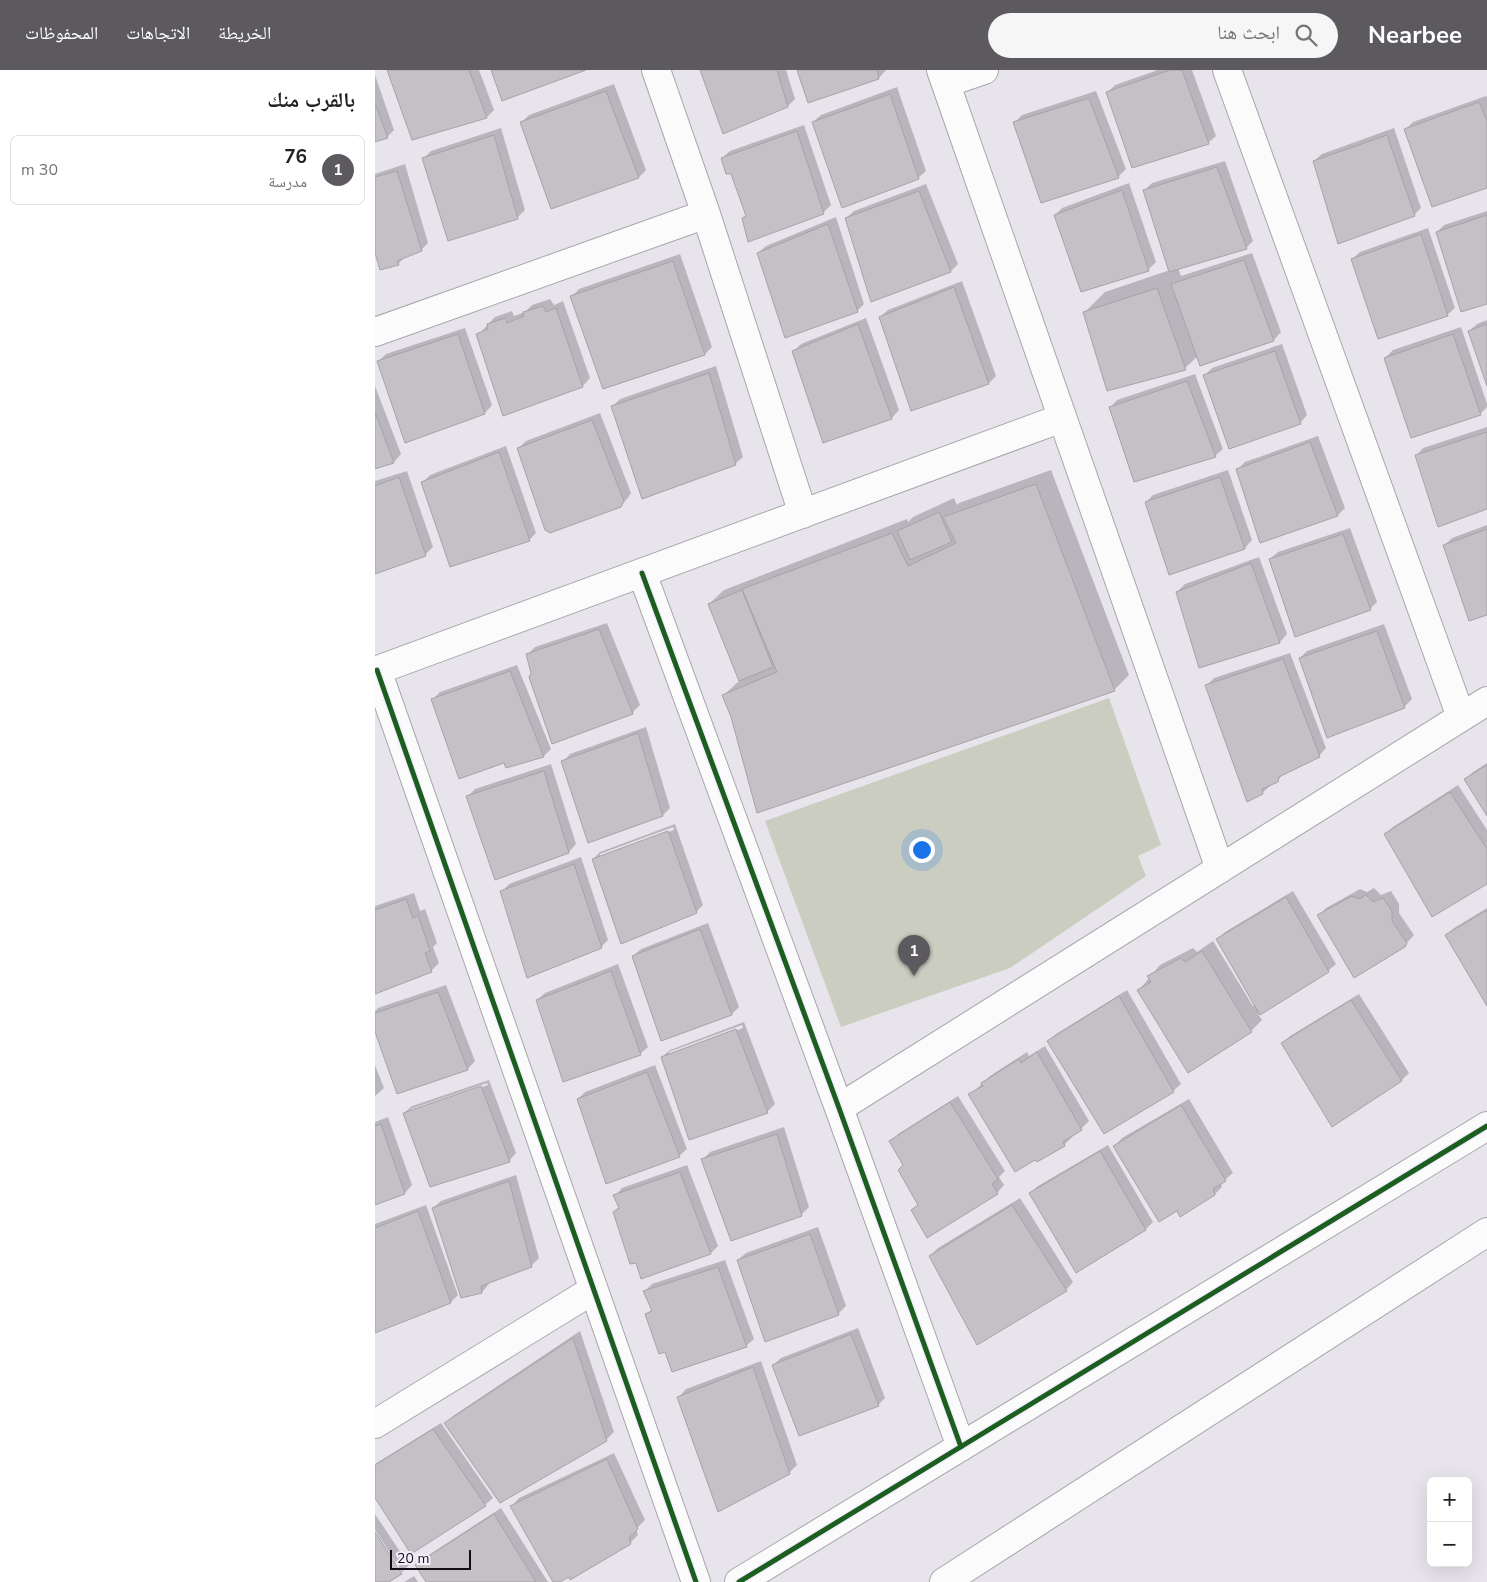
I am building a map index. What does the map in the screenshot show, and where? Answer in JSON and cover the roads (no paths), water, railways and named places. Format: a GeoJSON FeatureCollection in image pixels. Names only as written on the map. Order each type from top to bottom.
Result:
{"type":"FeatureCollection","features":[{"type":"Feature","properties":{"kind":"street"},"geometry":{"type":"LineString","coordinates":[[656,70],[803,514]]}},
{"type":"Feature","properties":{"kind":"street"},"geometry":{"type":"LineString","coordinates":[[984,70],[943,76],[1219,869]]}},
{"type":"Feature","properties":{"kind":"street"},"geometry":{"type":"LineString","coordinates":[[1227,70],[1461,717]]}},
{"type":"Feature","properties":{"kind":"street"},"geometry":{"type":"LineString","coordinates":[[375,332],[705,214]]}},
{"type":"Feature","properties":{"kind":"street"},"geometry":{"type":"LineString","coordinates":[[696,1582],[376,670],[1062,418]]}},
{"type":"Feature","properties":{"kind":"street"},"geometry":{"type":"LineString","coordinates":[[643,573],[961,1447]]}},
{"type":"Feature","properties":{"kind":"street"},"geometry":{"type":"LineString","coordinates":[[839,1108],[1487,701]]}},
{"type":"Feature","properties":{"kind":"street"},"geometry":{"type":"LineString","coordinates":[[739,1582],[1487,1126]]}},
{"type":"Feature","properties":{"kind":"street"},"geometry":{"type":"LineString","coordinates":[[944,1582],[1487,1232]]}},
{"type":"Feature","properties":{"kind":"street"},"geometry":{"type":"LineString","coordinates":[[375,1424],[593,1290]]}},
{"type":"Feature","properties":{"kind":"place","name":"76"},"geometry":{"type":"Point","coordinates":[914,976]}}]}
